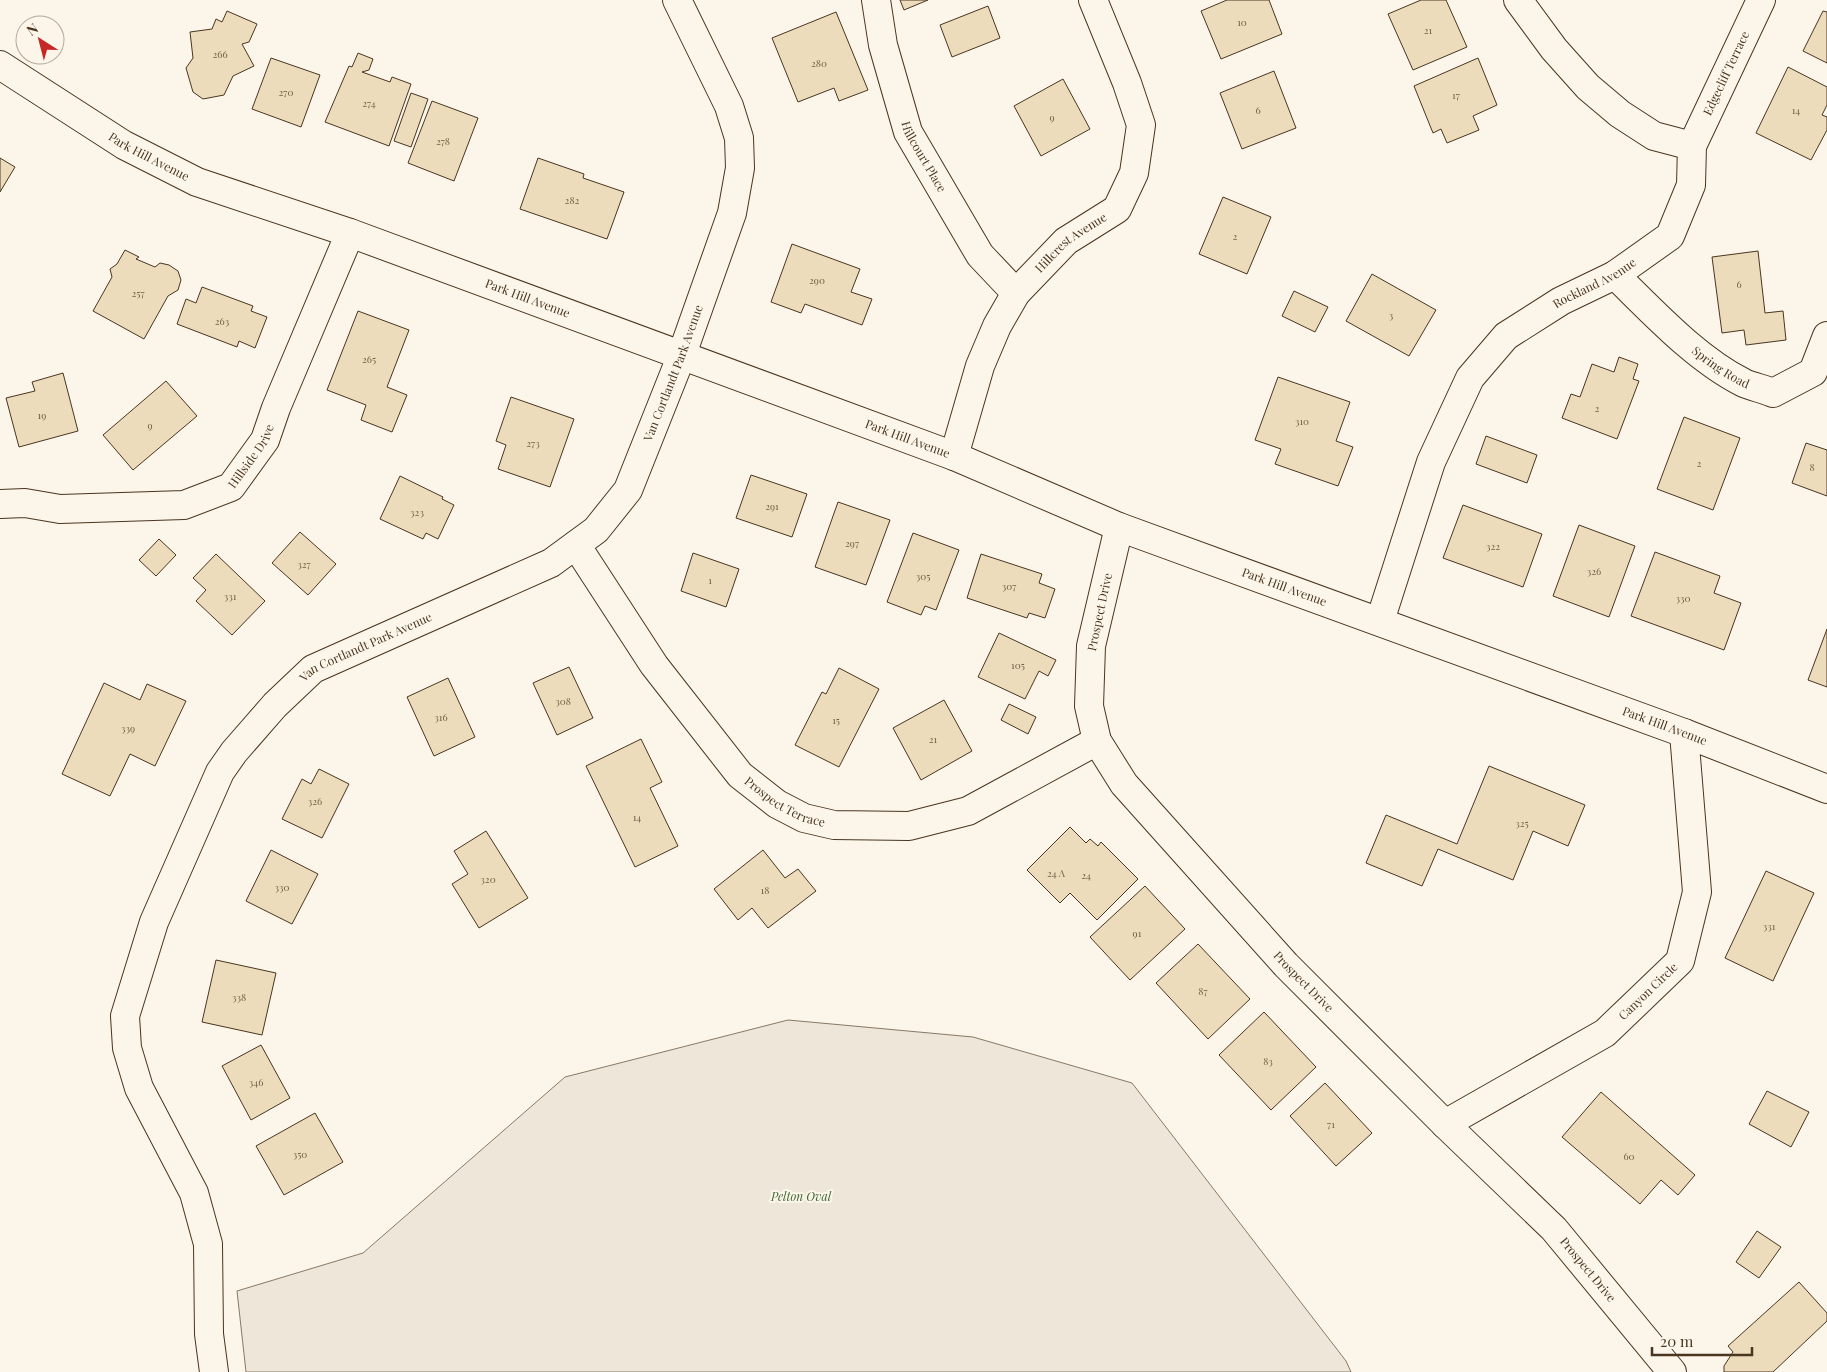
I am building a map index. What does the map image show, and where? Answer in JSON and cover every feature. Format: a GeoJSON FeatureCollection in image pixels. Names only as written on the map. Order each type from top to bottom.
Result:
{"type":"FeatureCollection","features":[{"type":"Feature","properties":{"kind":"street","name":"Van Cortlandt Park Avenue"},"geometry":{"type":"LineString","coordinates":[[214,1372],[209,1334],[208,1244],[194,1193],[139,1088],[126,1048],[125,1016],[158,913],[220,772],[234,752],[275,705],[313,669],[551,563],[596,530],[628,490],[681,357],[732,213],[740,168],[739,138],[729,106],[676,0]]}},
{"type":"Feature","properties":{"kind":"street","name":"Hillcourt Place"},"geometry":{"type":"LineString","coordinates":[[876,0],[883,45],[908,132],[980,255],[1016,293]]}},
{"type":"Feature","properties":{"kind":"street","name":"Hillcrest Avenue"},"geometry":{"type":"LineString","coordinates":[[954,456],[980,366],[997,326],[1016,293],[1066,241],[1117,209],[1134,173],[1141,125],[1127,84],[1093,0]]}},
{"type":"Feature","properties":{"kind":"street"},"geometry":{"type":"LineString","coordinates":[[1518,0],[1554,50],[1595,92],[1620,114],[1654,136],[1692,146]]}},
{"type":"Feature","properties":{"kind":"street","name":"Edgecliff Terrace"},"geometry":{"type":"LineString","coordinates":[[1692,146],[1761,0]]}},
{"type":"Feature","properties":{"kind":"street","name":"Park Hill Avenue"},"geometry":{"type":"LineString","coordinates":[[0,65],[124,145],[197,182],[350,233],[681,357],[954,456],[1119,527],[1684,732],[1827,790]]}},
{"type":"Feature","properties":{"kind":"street","name":"Rockland Avenue"},"geometry":{"type":"LineString","coordinates":[[1380,621],[1431,462],[1470,378],[1506,336],[1561,301],[1615,275],[1670,236],[1691,185],[1692,146]]}},
{"type":"Feature","properties":{"kind":"street","name":"Hillside Drive"},"geometry":{"type":"LineString","coordinates":[[0,504],[25,503],[60,509],[184,505],[231,487],[265,440],[276,408],[350,233]]}},
{"type":"Feature","properties":{"kind":"street","name":"Spring Road"},"geometry":{"type":"LineString","coordinates":[[1615,275],[1670,327],[1715,365],[1744,383],[1773,393],[1813,372],[1827,336]]}},
{"type":"Feature","properties":{"kind":"street","name":"Prospect Drive"},"geometry":{"type":"LineString","coordinates":[[1119,527],[1091,646],[1089,706],[1097,742],[1124,784],[1286,965],[1444,1124],[1554,1229],[1672,1372]]}},
{"type":"Feature","properties":{"kind":"street","name":"Prospect Terrace"},"geometry":{"type":"LineString","coordinates":[[576,545],[654,665],[740,775],[777,804],[804,818],[834,825],[910,826],[918,824],[968,811],[1097,742]]}},
{"type":"Feature","properties":{"kind":"street","name":"Canyon Circle"},"geometry":{"type":"LineString","coordinates":[[1444,1124],[1606,1033],[1680,961],[1697,892],[1684,732]]}},
{"type":"Feature","properties":{"kind":"green space","name":"Pelton Oval"},"geometry":{"type":"Polygon","coordinates":[[[788,1020],[973,1037],[1132,1083],[1346,1361],[1351,1372],[246,1372],[237,1291],[363,1253],[565,1077],[788,1020]]]}},
{"type":"Feature","properties":{"kind":"building"},"geometry":{"type":"Polygon","coordinates":[[[900,0],[928,0],[904,10],[900,0]]]}},
{"type":"Feature","properties":{"kind":"building"},"geometry":{"type":"Polygon","coordinates":[[[1227,0],[1269,0],[1282,34],[1221,59],[1201,11],[1227,0]]]}},
{"type":"Feature","properties":{"kind":"building"},"geometry":{"type":"Polygon","coordinates":[[[1421,0],[1446,0],[1467,47],[1413,70],[1388,14],[1421,0]]]}},
{"type":"Feature","properties":{"kind":"building"},"geometry":{"type":"Polygon","coordinates":[[[988,6],[1000,38],[952,57],[940,25],[988,6]]]}},
{"type":"Feature","properties":{"kind":"building"},"geometry":{"type":"Polygon","coordinates":[[[227,11],[257,24],[249,42],[242,44],[254,66],[233,76],[224,95],[203,99],[193,92],[186,68],[193,58],[190,32],[212,29],[216,19],[222,22],[227,11]]]}},
{"type":"Feature","properties":{"kind":"building"},"geometry":{"type":"Polygon","coordinates":[[[1823,11],[1827,12],[1827,63],[1803,51],[1823,11]]]}},
{"type":"Feature","properties":{"kind":"building"},"geometry":{"type":"Polygon","coordinates":[[[836,12],[868,90],[839,101],[834,88],[798,102],[772,38],[836,12]]]}},
{"type":"Feature","properties":{"kind":"building"},"geometry":{"type":"Polygon","coordinates":[[[358,53],[373,59],[369,70],[362,72],[390,82],[392,77],[411,84],[389,146],[325,122],[349,66],[352,67],[358,53]]]}},
{"type":"Feature","properties":{"kind":"building"},"geometry":{"type":"Polygon","coordinates":[[[271,58],[320,75],[301,127],[252,109],[271,58]]]}},
{"type":"Feature","properties":{"kind":"building"},"geometry":{"type":"Polygon","coordinates":[[[1478,58],[1497,105],[1473,116],[1479,130],[1447,143],[1441,129],[1433,133],[1414,86],[1478,58]]]}},
{"type":"Feature","properties":{"kind":"building"},"geometry":{"type":"Polygon","coordinates":[[[1788,67],[1827,87],[1827,105],[1822,115],[1827,117],[1827,130],[1811,160],[1756,133],[1788,67]]]}},
{"type":"Feature","properties":{"kind":"building"},"geometry":{"type":"Polygon","coordinates":[[[1274,71],[1296,128],[1242,149],[1220,93],[1274,71]]]}},
{"type":"Feature","properties":{"kind":"building"},"geometry":{"type":"Polygon","coordinates":[[[1063,79],[1090,129],[1041,156],[1014,106],[1063,79]]]}},
{"type":"Feature","properties":{"kind":"building"},"geometry":{"type":"Polygon","coordinates":[[[411,93],[428,99],[411,147],[394,141],[411,93]]]}},
{"type":"Feature","properties":{"kind":"building"},"geometry":{"type":"Polygon","coordinates":[[[432,101],[478,118],[454,181],[408,163],[432,101]]]}},
{"type":"Feature","properties":{"kind":"building"},"geometry":{"type":"Polygon","coordinates":[[[0,158],[15,167],[0,192],[0,158]]]}},
{"type":"Feature","properties":{"kind":"building"},"geometry":{"type":"Polygon","coordinates":[[[538,158],[584,174],[583,178],[624,192],[607,239],[520,209],[538,158]]]}},
{"type":"Feature","properties":{"kind":"building"},"geometry":{"type":"Polygon","coordinates":[[[1223,197],[1271,217],[1247,274],[1199,254],[1223,197]]]}},
{"type":"Feature","properties":{"kind":"building"},"geometry":{"type":"Polygon","coordinates":[[[792,244],[860,269],[851,292],[872,299],[862,325],[805,304],[801,313],[771,302],[792,244]]]}},
{"type":"Feature","properties":{"kind":"building"},"geometry":{"type":"Polygon","coordinates":[[[125,250],[139,257],[136,259],[155,267],[160,263],[169,265],[178,271],[181,280],[178,290],[168,296],[144,339],[93,311],[112,277],[110,269],[117,264],[125,250]]]}},
{"type":"Feature","properties":{"kind":"building"},"geometry":{"type":"Polygon","coordinates":[[[1758,251],[1765,313],[1783,311],[1786,340],[1746,345],[1744,330],[1722,333],[1712,257],[1758,251]]]}},
{"type":"Feature","properties":{"kind":"building"},"geometry":{"type":"Polygon","coordinates":[[[1372,274],[1436,310],[1409,356],[1346,321],[1372,274]]]}},
{"type":"Feature","properties":{"kind":"building"},"geometry":{"type":"Polygon","coordinates":[[[202,287],[253,306],[251,311],[267,317],[255,348],[239,341],[237,347],[177,324],[186,299],[196,303],[202,287]]]}},
{"type":"Feature","properties":{"kind":"building"},"geometry":{"type":"Polygon","coordinates":[[[1294,291],[1328,307],[1315,332],[1282,316],[1294,291]]]}},
{"type":"Feature","properties":{"kind":"building"},"geometry":{"type":"Polygon","coordinates":[[[358,311],[409,330],[387,387],[407,395],[392,432],[361,420],[366,405],[327,390],[358,311]]]}},
{"type":"Feature","properties":{"kind":"building"},"geometry":{"type":"Polygon","coordinates":[[[1619,357],[1638,364],[1633,379],[1639,381],[1617,439],[1562,418],[1571,394],[1580,397],[1592,364],[1614,372],[1619,357]]]}},
{"type":"Feature","properties":{"kind":"building"},"geometry":{"type":"Polygon","coordinates":[[[63,373],[78,431],[19,447],[6,398],[35,391],[32,382],[63,373]]]}},
{"type":"Feature","properties":{"kind":"building"},"geometry":{"type":"Polygon","coordinates":[[[1278,377],[1350,402],[1336,441],[1353,447],[1338,486],[1275,464],[1281,449],[1255,440],[1278,377]]]}},
{"type":"Feature","properties":{"kind":"building"},"geometry":{"type":"Polygon","coordinates":[[[166,381],[197,416],[133,470],[103,435],[166,381]]]}},
{"type":"Feature","properties":{"kind":"building"},"geometry":{"type":"Polygon","coordinates":[[[511,397],[574,419],[550,487],[498,469],[506,445],[496,441],[511,397]]]}},
{"type":"Feature","properties":{"kind":"building"},"geometry":{"type":"Polygon","coordinates":[[[1684,417],[1740,438],[1713,510],[1657,489],[1684,417]]]}},
{"type":"Feature","properties":{"kind":"building"},"geometry":{"type":"Polygon","coordinates":[[[1486,436],[1537,455],[1527,483],[1476,464],[1486,436]]]}},
{"type":"Feature","properties":{"kind":"building"},"geometry":{"type":"Polygon","coordinates":[[[1806,443],[1827,450],[1827,496],[1792,483],[1806,443]]]}},
{"type":"Feature","properties":{"kind":"building"},"geometry":{"type":"Polygon","coordinates":[[[751,475],[807,494],[792,537],[736,518],[751,475]]]}},
{"type":"Feature","properties":{"kind":"building"},"geometry":{"type":"Polygon","coordinates":[[[400,476],[443,497],[442,499],[454,505],[438,539],[426,533],[423,539],[380,519],[400,476]]]}},
{"type":"Feature","properties":{"kind":"building"},"geometry":{"type":"Polygon","coordinates":[[[838,502],[890,520],[866,585],[815,567],[838,502]]]}},
{"type":"Feature","properties":{"kind":"building"},"geometry":{"type":"Polygon","coordinates":[[[1463,505],[1542,534],[1523,587],[1443,558],[1463,505]]]}},
{"type":"Feature","properties":{"kind":"building"},"geometry":{"type":"Polygon","coordinates":[[[1579,525],[1635,546],[1609,617],[1553,596],[1579,525]]]}},
{"type":"Feature","properties":{"kind":"building"},"geometry":{"type":"Polygon","coordinates":[[[300,532],[336,564],[308,595],[272,563],[300,532]]]}},
{"type":"Feature","properties":{"kind":"building"},"geometry":{"type":"Polygon","coordinates":[[[913,533],[959,550],[936,610],[925,606],[921,615],[887,602],[913,533]]]}},
{"type":"Feature","properties":{"kind":"building"},"geometry":{"type":"Polygon","coordinates":[[[159,539],[176,555],[156,576],[139,560],[159,539]]]}},
{"type":"Feature","properties":{"kind":"building"},"geometry":{"type":"Polygon","coordinates":[[[1655,552],[1720,576],[1714,593],[1741,603],[1724,650],[1631,616],[1655,552]]]}},
{"type":"Feature","properties":{"kind":"building"},"geometry":{"type":"Polygon","coordinates":[[[693,553],[739,569],[726,607],[681,591],[693,553]]]}},
{"type":"Feature","properties":{"kind":"building"},"geometry":{"type":"Polygon","coordinates":[[[216,554],[265,601],[232,635],[196,601],[206,590],[193,578],[216,554]]]}},
{"type":"Feature","properties":{"kind":"building"},"geometry":{"type":"Polygon","coordinates":[[[981,554],[1042,574],[1039,583],[1055,589],[1045,618],[1029,613],[1027,618],[967,598],[981,554]]]}},
{"type":"Feature","properties":{"kind":"building"},"geometry":{"type":"Polygon","coordinates":[[[1827,629],[1827,687],[1808,680],[1827,629]]]}},
{"type":"Feature","properties":{"kind":"building"},"geometry":{"type":"Polygon","coordinates":[[[999,633],[1056,660],[1048,676],[1039,671],[1025,699],[978,677],[999,633]]]}},
{"type":"Feature","properties":{"kind":"building"},"geometry":{"type":"Polygon","coordinates":[[[569,667],[593,718],[557,735],[533,683],[569,667]]]}},
{"type":"Feature","properties":{"kind":"building"},"geometry":{"type":"Polygon","coordinates":[[[839,668],[879,689],[839,767],[795,745],[822,692],[826,694],[839,668]]]}},
{"type":"Feature","properties":{"kind":"building"},"geometry":{"type":"Polygon","coordinates":[[[448,678],[475,737],[434,756],[407,697],[448,678]]]}},
{"type":"Feature","properties":{"kind":"building"},"geometry":{"type":"Polygon","coordinates":[[[104,683],[140,700],[147,684],[186,701],[155,766],[130,754],[110,796],[62,774],[104,683]]]}},
{"type":"Feature","properties":{"kind":"building"},"geometry":{"type":"Polygon","coordinates":[[[944,700],[972,751],[921,780],[893,728],[944,700]]]}},
{"type":"Feature","properties":{"kind":"building"},"geometry":{"type":"Polygon","coordinates":[[[1009,704],[1036,717],[1028,734],[1001,720],[1009,704]]]}},
{"type":"Feature","properties":{"kind":"building"},"geometry":{"type":"Polygon","coordinates":[[[641,739],[662,782],[650,788],[678,846],[635,867],[586,766],[641,739]]]}},
{"type":"Feature","properties":{"kind":"building"},"geometry":{"type":"Polygon","coordinates":[[[1489,766],[1585,805],[1568,846],[1533,831],[1513,880],[1438,849],[1422,886],[1366,863],[1386,815],[1457,844],[1489,766]]]}},
{"type":"Feature","properties":{"kind":"building"},"geometry":{"type":"Polygon","coordinates":[[[319,769],[349,784],[322,838],[282,819],[302,779],[311,784],[319,769]]]}},
{"type":"Feature","properties":{"kind":"building"},"geometry":{"type":"Polygon","coordinates":[[[1070,827],[1086,843],[1090,839],[1098,846],[1101,842],[1138,879],[1097,920],[1070,893],[1060,903],[1027,870],[1070,827]]]}},
{"type":"Feature","properties":{"kind":"building"},"geometry":{"type":"Polygon","coordinates":[[[486,831],[528,898],[479,928],[452,884],[468,874],[454,851],[486,831]]]}},
{"type":"Feature","properties":{"kind":"building"},"geometry":{"type":"Polygon","coordinates":[[[271,850],[318,874],[292,924],[246,901],[271,850]]]}},
{"type":"Feature","properties":{"kind":"building"},"geometry":{"type":"Polygon","coordinates":[[[763,850],[785,878],[798,869],[816,891],[768,928],[752,908],[738,920],[714,889],[763,850]]]}},
{"type":"Feature","properties":{"kind":"building"},"geometry":{"type":"Polygon","coordinates":[[[1766,871],[1814,893],[1773,981],[1725,958],[1766,871]]]}},
{"type":"Feature","properties":{"kind":"building"},"geometry":{"type":"Polygon","coordinates":[[[1145,886],[1185,929],[1130,980],[1090,937],[1145,886]]]}},
{"type":"Feature","properties":{"kind":"building"},"geometry":{"type":"Polygon","coordinates":[[[1198,944],[1250,999],[1208,1039],[1156,983],[1198,944]]]}},
{"type":"Feature","properties":{"kind":"building"},"geometry":{"type":"Polygon","coordinates":[[[216,960],[276,973],[262,1035],[202,1022],[216,960]]]}},
{"type":"Feature","properties":{"kind":"building"},"geometry":{"type":"Polygon","coordinates":[[[1264,1012],[1316,1067],[1271,1110],[1219,1055],[1264,1012]]]}},
{"type":"Feature","properties":{"kind":"building"},"geometry":{"type":"Polygon","coordinates":[[[261,1045],[290,1098],[251,1120],[222,1066],[261,1045]]]}},
{"type":"Feature","properties":{"kind":"building"},"geometry":{"type":"Polygon","coordinates":[[[1325,1083],[1372,1133],[1336,1166],[1290,1116],[1325,1083]]]}},
{"type":"Feature","properties":{"kind":"building"},"geometry":{"type":"Polygon","coordinates":[[[1767,1091],[1809,1112],[1791,1147],[1749,1124],[1767,1091]]]}},
{"type":"Feature","properties":{"kind":"building"},"geometry":{"type":"Polygon","coordinates":[[[1601,1092],[1695,1175],[1678,1195],[1661,1180],[1640,1204],[1562,1137],[1601,1092]]]}},
{"type":"Feature","properties":{"kind":"building"},"geometry":{"type":"Polygon","coordinates":[[[315,1113],[343,1162],[284,1195],[256,1146],[315,1113]]]}},
{"type":"Feature","properties":{"kind":"building"},"geometry":{"type":"Polygon","coordinates":[[[1757,1231],[1781,1247],[1759,1278],[1736,1262],[1757,1231]]]}},
{"type":"Feature","properties":{"kind":"building"},"geometry":{"type":"Polygon","coordinates":[[[1799,1282],[1827,1313],[1827,1321],[1773,1372],[1724,1372],[1724,1366],[1733,1352],[1728,1346],[1799,1282]]]}}]}
